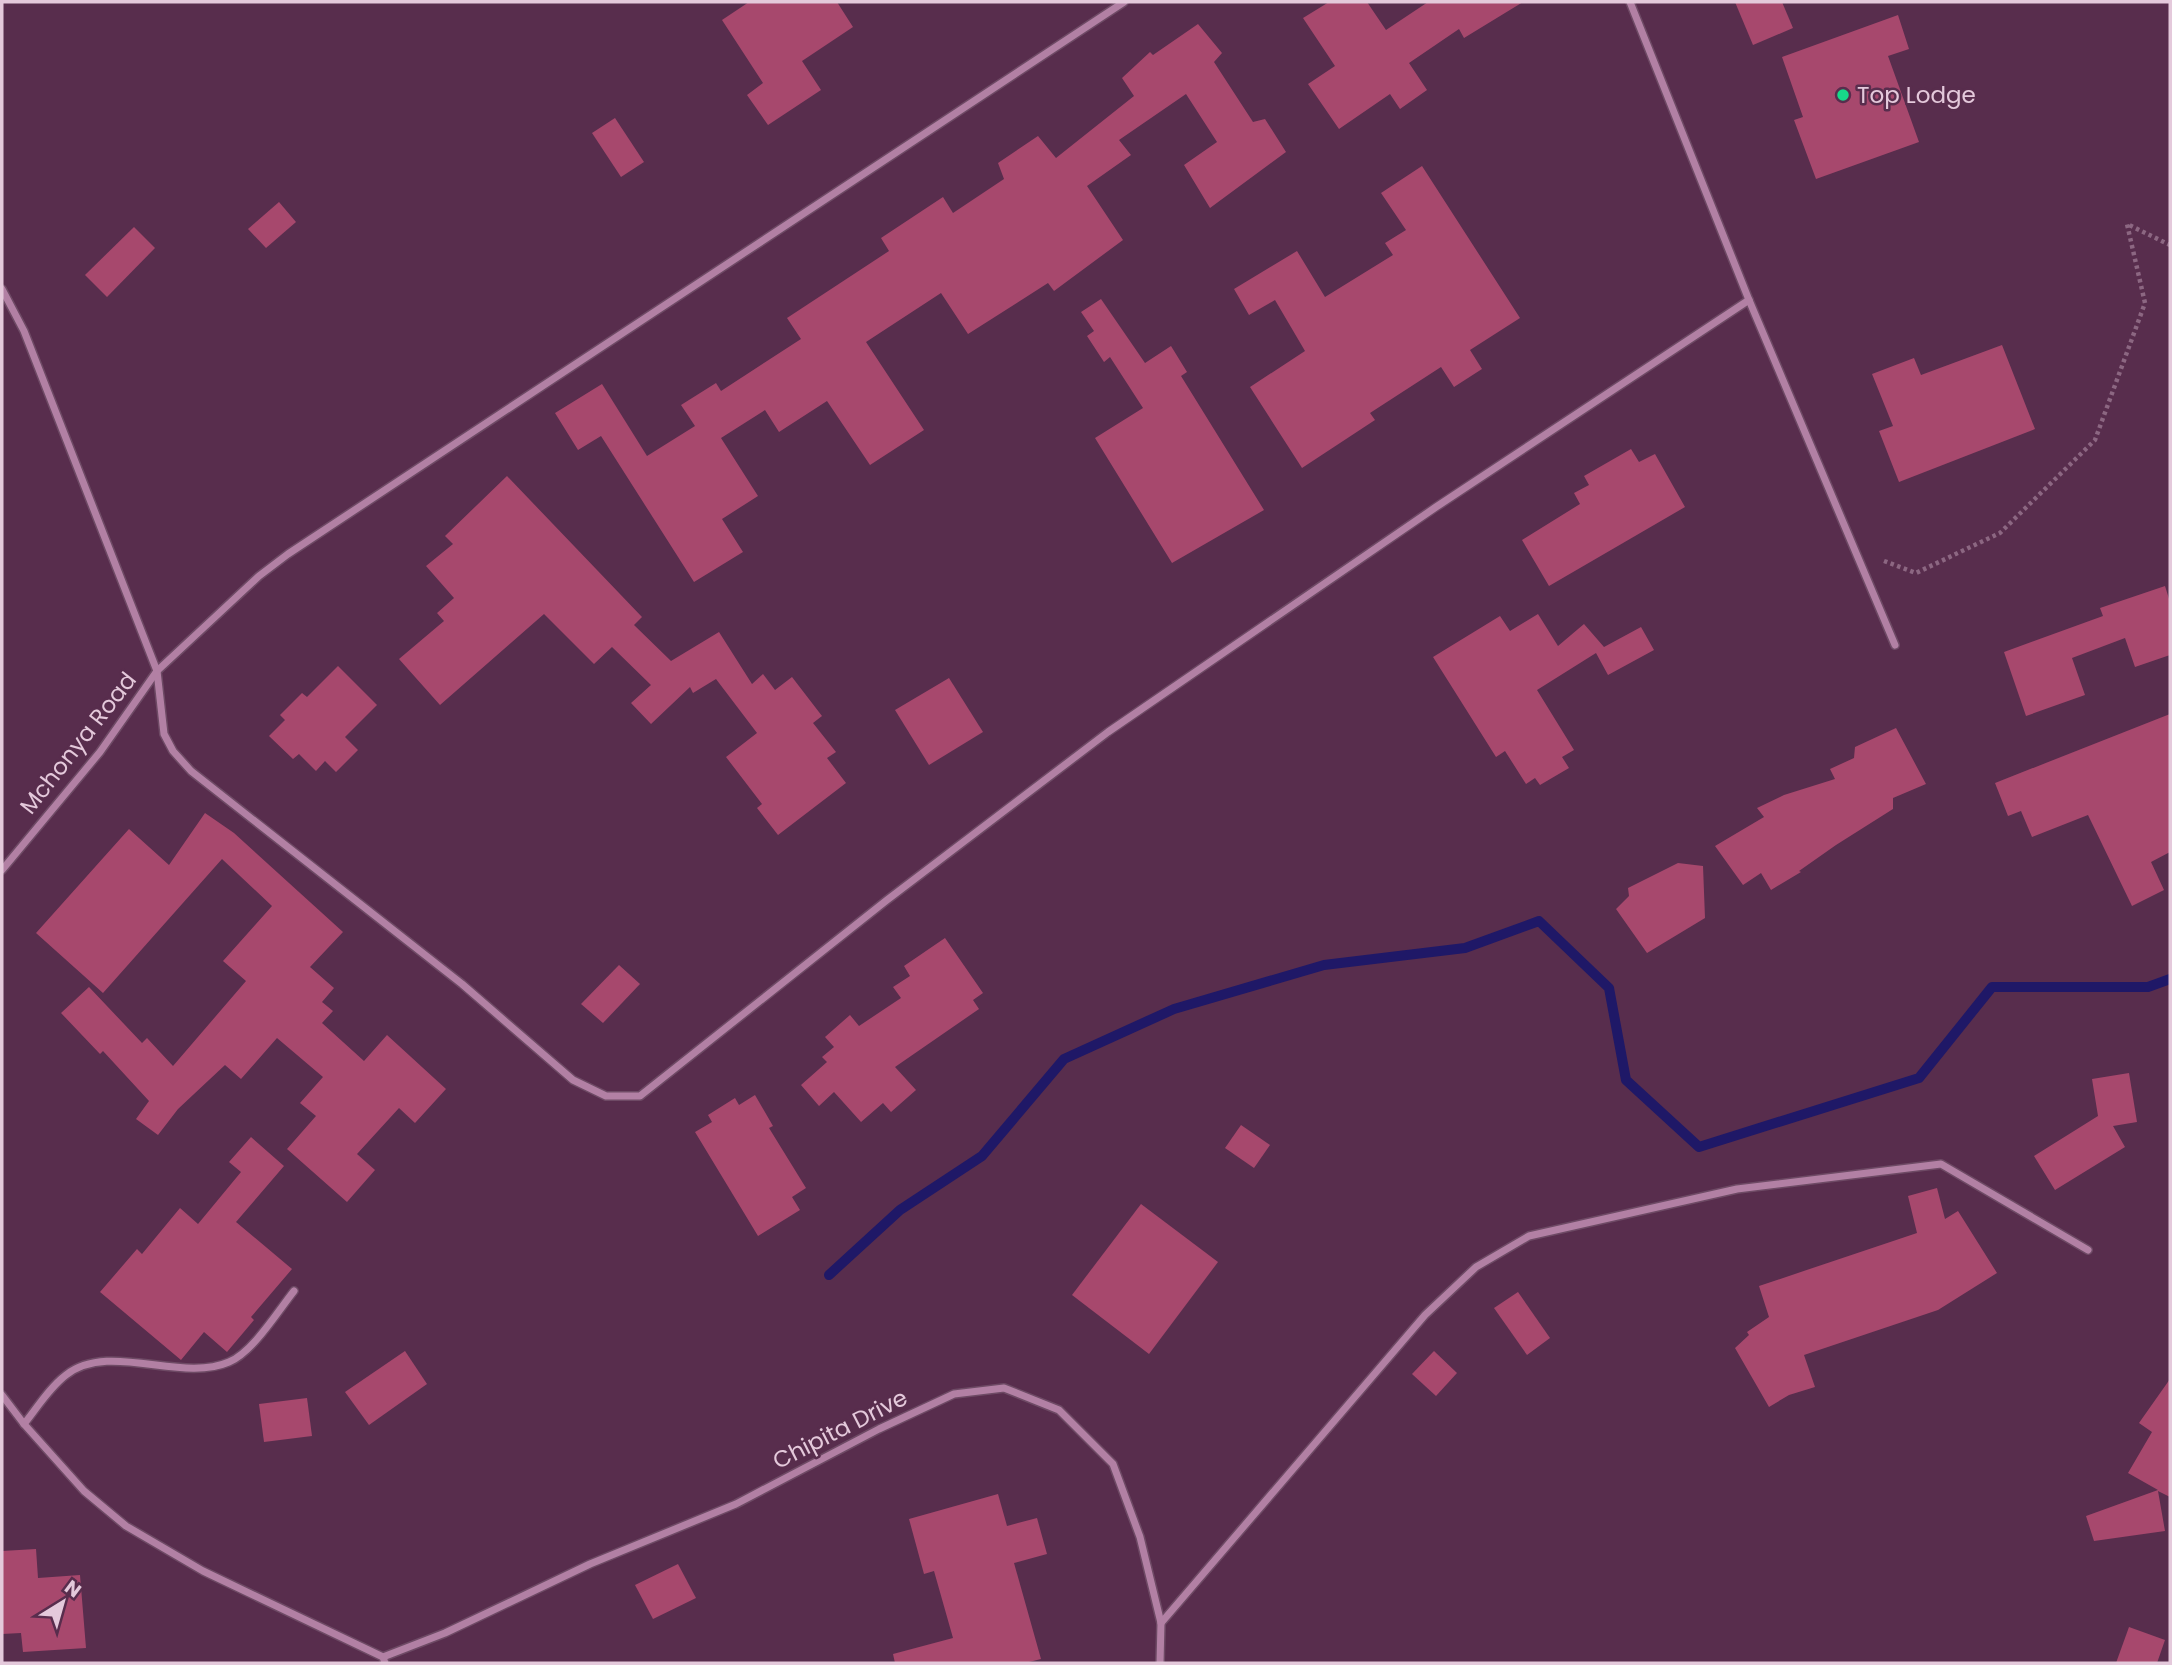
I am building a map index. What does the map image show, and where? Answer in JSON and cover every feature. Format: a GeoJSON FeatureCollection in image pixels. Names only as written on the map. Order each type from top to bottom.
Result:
{"type":"FeatureCollection","features":[{"type":"Feature","properties":{"kind":"street","name":"Mchonya Road"},"geometry":{"type":"LineString","coordinates":[[2,870],[100,752],[158,671],[259,576],[288,554],[1124,2]]}},
{"type":"Feature","properties":{"kind":"street"},"geometry":{"type":"LineString","coordinates":[[1630,2],[1749,300],[1895,645]]}},
{"type":"Feature","properties":{"kind":"street"},"geometry":{"type":"LineString","coordinates":[[2,289],[24,331],[158,671],[164,734],[173,751],[191,771],[462,984],[573,1080],[606,1096],[640,1096],[887,900],[1108,732],[1436,507],[1749,300]]}},
{"type":"Feature","properties":{"kind":"street"},"geometry":{"type":"LineString","coordinates":[[1161,1623],[1425,1315],[1476,1267],[1529,1236],[1737,1189],[1941,1164],[2088,1250]]}},
{"type":"Feature","properties":{"kind":"street"},"geometry":{"type":"LineString","coordinates":[[24,1424],[56,1383],[69,1372],[92,1364],[126,1361],[185,1368],[231,1361],[252,1344],[294,1291]]}},
{"type":"Feature","properties":{"kind":"street","name":"Chipita Drive"},"geometry":{"type":"LineString","coordinates":[[384,1660],[590,1564],[736,1504],[879,1429],[954,1394],[1004,1388],[1059,1410],[1113,1464],[1140,1537],[1161,1623],[1160,1663]]}},
{"type":"Feature","properties":{"kind":"street"},"geometry":{"type":"LineString","coordinates":[[2,1395],[24,1424],[84,1491],[126,1527],[203,1571],[384,1660]]}},
{"type":"Feature","properties":{"kind":"path"},"geometry":{"type":"LineString","coordinates":[[1856,551],[1916,573],[2000,533],[2095,440],[2145,303],[2127,224],[2170,245]]}},
{"type":"Feature","properties":{"kind":"building"},"geometry":{"type":"Polygon","coordinates":[[[749,2],[837,2],[853,27],[802,61],[821,90],[768,125],[747,95],[763,83],[722,20],[749,2]]]}},
{"type":"Feature","properties":{"kind":"building"},"geometry":{"type":"Polygon","coordinates":[[[1329,2],[1367,2],[1386,30],[1428,2],[1523,2],[1464,38],[1459,29],[1409,63],[1427,90],[1400,109],[1390,94],[1339,129],[1308,84],[1335,66],[1303,18],[1329,2]]]}},
{"type":"Feature","properties":{"kind":"building"},"geometry":{"type":"Polygon","coordinates":[[[1735,2],[1782,2],[1793,28],[1753,45],[1735,2]]]}},
{"type":"Feature","properties":{"kind":"building","name":"Top Lodge"},"geometry":{"type":"Polygon","coordinates":[[[1898,15],[1909,49],[1888,56],[1919,142],[1816,179],[1794,120],[1803,117],[1782,57],[1898,15]]]}},
{"type":"Feature","properties":{"kind":"building"},"geometry":{"type":"Polygon","coordinates":[[[1198,24],[1222,53],[1214,62],[1253,122],[1265,119],[1286,152],[1210,208],[1184,165],[1217,142],[1186,94],[1119,140],[1131,155],[1087,186],[1123,240],[1054,291],[1048,283],[968,334],[941,293],[866,342],[924,430],[870,465],[827,401],[779,432],[765,410],[721,438],[758,496],[722,519],[743,552],[694,582],[601,436],[578,450],[555,413],[602,384],[647,456],[695,426],[681,405],[716,383],[721,391],[801,339],[787,318],[889,251],[881,238],[943,197],[953,213],[1004,179],[998,163],[1038,136],[1056,158],[1134,96],[1122,78],[1150,52],[1153,55],[1198,24]]]}},
{"type":"Feature","properties":{"kind":"building"},"geometry":{"type":"Polygon","coordinates":[[[615,118],[644,162],[621,177],[592,133],[615,118]]]}},
{"type":"Feature","properties":{"kind":"building"},"geometry":{"type":"Polygon","coordinates":[[[1422,166],[1520,318],[1470,350],[1482,369],[1454,387],[1441,367],[1370,413],[1375,420],[1302,468],[1250,387],[1305,351],[1275,300],[1249,315],[1234,289],[1297,251],[1325,297],[1393,255],[1385,243],[1406,230],[1381,193],[1422,166]]]}},
{"type":"Feature","properties":{"kind":"building"},"geometry":{"type":"Polygon","coordinates":[[[279,202],[296,222],[266,248],[248,229],[279,202]]]}},
{"type":"Feature","properties":{"kind":"building"},"geometry":{"type":"Polygon","coordinates":[[[134,227],[155,248],[107,297],[85,275],[134,227]]]}},
{"type":"Feature","properties":{"kind":"building"},"geometry":{"type":"Polygon","coordinates":[[[1101,299],[1145,363],[1171,346],[1187,372],[1181,376],[1264,510],[1172,563],[1095,438],[1143,408],[1110,357],[1104,362],[1087,336],[1094,331],[1081,312],[1101,299]]]}},
{"type":"Feature","properties":{"kind":"building"},"geometry":{"type":"Polygon","coordinates":[[[2002,345],[2035,429],[1899,482],[1879,431],[1893,426],[1872,374],[1914,358],[1921,375],[2002,345]]]}},
{"type":"Feature","properties":{"kind":"building"},"geometry":{"type":"Polygon","coordinates":[[[1631,449],[1639,462],[1655,454],[1685,507],[1549,586],[1522,540],[1580,504],[1574,493],[1589,485],[1584,476],[1631,449]]]}},
{"type":"Feature","properties":{"kind":"building"},"geometry":{"type":"Polygon","coordinates":[[[507,476],[642,617],[634,625],[671,661],[719,632],[752,684],[763,674],[775,690],[792,677],[822,716],[813,723],[836,752],[827,758],[846,783],[778,835],[757,808],[762,804],[726,757],[757,733],[716,679],[693,693],[690,687],[651,724],[631,703],[651,685],[612,647],[594,664],[544,614],[440,705],[399,659],[444,621],[437,613],[454,598],[426,566],[453,544],[445,536],[507,476]]]}},
{"type":"Feature","properties":{"kind":"building"},"geometry":{"type":"Polygon","coordinates":[[[2165,586],[2170,602],[2170,655],[2135,667],[2125,638],[2072,658],[2085,695],[2026,716],[2004,652],[2103,616],[2100,608],[2165,586]]]}},
{"type":"Feature","properties":{"kind":"building"},"geometry":{"type":"Polygon","coordinates":[[[1538,614],[1558,646],[1584,624],[1604,647],[1641,627],[1654,650],[1608,675],[1596,653],[1537,690],[1574,750],[1562,757],[1569,768],[1540,785],[1535,778],[1526,784],[1505,751],[1496,757],[1433,657],[1500,616],[1510,631],[1538,614]]]}},
{"type":"Feature","properties":{"kind":"building"},"geometry":{"type":"Polygon","coordinates":[[[338,666],[377,705],[345,737],[358,750],[336,772],[325,761],[316,771],[299,754],[293,759],[269,736],[285,720],[280,715],[302,693],[307,697],[338,666]]]}},
{"type":"Feature","properties":{"kind":"building"},"geometry":{"type":"Polygon","coordinates":[[[949,678],[983,732],[929,765],[895,710],[949,678]]]}},
{"type":"Feature","properties":{"kind":"building"},"geometry":{"type":"Polygon","coordinates":[[[2170,714],[2170,852],[2151,862],[2164,890],[2132,906],[2088,815],[2032,837],[2021,811],[2008,816],[1995,783],[2170,714]]]}},
{"type":"Feature","properties":{"kind":"building"},"geometry":{"type":"Polygon","coordinates":[[[1896,728],[1926,784],[1893,798],[1893,809],[1771,890],[1761,873],[1743,885],[1715,846],[1764,817],[1757,808],[1784,795],[1835,779],[1830,769],[1854,758],[1855,747],[1896,728]]]}},
{"type":"Feature","properties":{"kind":"building"},"geometry":{"type":"Polygon","coordinates":[[[205,813],[234,833],[343,932],[310,967],[334,988],[322,1002],[333,1011],[322,1023],[364,1061],[387,1035],[446,1089],[415,1123],[399,1108],[357,1154],[375,1170],[347,1202],[287,1149],[316,1116],[300,1103],[323,1077],[277,1038],[241,1079],[225,1065],[178,1109],[158,1135],[136,1119],[149,1101],[103,1051],[100,1054],[61,1013],[89,987],[142,1043],[147,1038],[173,1066],[246,981],[223,961],[272,906],[222,859],[103,993],[36,933],[129,829],[169,865],[205,813]]]}},
{"type":"Feature","properties":{"kind":"building"},"geometry":{"type":"Polygon","coordinates":[[[1678,863],[1703,866],[1705,918],[1647,953],[1616,909],[1629,896],[1628,888],[1678,863]]]}},
{"type":"Feature","properties":{"kind":"building"},"geometry":{"type":"Polygon","coordinates":[[[945,938],[983,993],[973,1000],[979,1009],[895,1067],[916,1090],[891,1112],[883,1103],[861,1122],[834,1092],[819,1106],[801,1085],[827,1062],[822,1057],[834,1047],[825,1037],[850,1015],[859,1026],[901,998],[893,987],[910,976],[904,966],[945,938]]]}},
{"type":"Feature","properties":{"kind":"building"},"geometry":{"type":"Polygon","coordinates":[[[619,965],[640,984],[603,1023],[581,1004],[619,965]]]}},
{"type":"Feature","properties":{"kind":"building"},"geometry":{"type":"Polygon","coordinates":[[[2129,1073],[2137,1122],[2113,1126],[2125,1147],[2055,1190],[2034,1156],[2098,1116],[2092,1079],[2129,1073]]]}},
{"type":"Feature","properties":{"kind":"building"},"geometry":{"type":"Polygon","coordinates":[[[755,1095],[773,1126],[769,1128],[806,1188],[792,1197],[800,1210],[758,1236],[695,1132],[712,1122],[708,1115],[735,1098],[739,1105],[755,1095]]]}},
{"type":"Feature","properties":{"kind":"building"},"geometry":{"type":"Polygon","coordinates":[[[1241,1125],[1270,1145],[1254,1168],[1225,1148],[1241,1125]]]}},
{"type":"Feature","properties":{"kind":"building"},"geometry":{"type":"Polygon","coordinates":[[[251,1137],[284,1166],[236,1222],[292,1269],[251,1317],[254,1320],[227,1352],[204,1332],[181,1360],[100,1292],[137,1249],[142,1254],[180,1208],[198,1224],[241,1172],[229,1162],[251,1137]]]}},
{"type":"Feature","properties":{"kind":"building"},"geometry":{"type":"Polygon","coordinates":[[[1937,1188],[1945,1219],[1958,1211],[1997,1273],[1938,1310],[1804,1355],[1815,1387],[1789,1395],[1769,1407],[1735,1348],[1749,1335],[1747,1332],[1769,1317],[1759,1286],[1917,1233],[1908,1196],[1937,1188]]]}},
{"type":"Feature","properties":{"kind":"building"},"geometry":{"type":"Polygon","coordinates":[[[1141,1204],[1218,1262],[1149,1354],[1072,1295],[1141,1204]]]}},
{"type":"Feature","properties":{"kind":"building"},"geometry":{"type":"Polygon","coordinates":[[[1518,1292],[1550,1338],[1527,1355],[1494,1308],[1518,1292]]]}},
{"type":"Feature","properties":{"kind":"building"},"geometry":{"type":"Polygon","coordinates":[[[405,1351],[427,1384],[369,1425],[345,1392],[405,1351]]]}},
{"type":"Feature","properties":{"kind":"building"},"geometry":{"type":"Polygon","coordinates":[[[1434,1351],[1457,1373],[1436,1396],[1412,1374],[1434,1351]]]}},
{"type":"Feature","properties":{"kind":"building"},"geometry":{"type":"Polygon","coordinates":[[[2170,1379],[2170,1497],[2158,1491],[2165,1531],[2094,1541],[2086,1516],[2158,1490],[2128,1473],[2152,1432],[2139,1423],[2170,1379]]]}},
{"type":"Feature","properties":{"kind":"building"},"geometry":{"type":"Polygon","coordinates":[[[307,1398],[312,1436],[264,1442],[259,1404],[307,1398]]]}},
{"type":"Feature","properties":{"kind":"building"},"geometry":{"type":"Polygon","coordinates":[[[998,1494],[1007,1526],[1037,1518],[1047,1554],[1014,1563],[1041,1659],[1025,1663],[895,1663],[893,1654],[953,1638],[934,1571],[924,1574],[909,1519],[998,1494]]]}},
{"type":"Feature","properties":{"kind":"building"},"geometry":{"type":"Polygon","coordinates":[[[36,1549],[38,1578],[80,1575],[86,1648],[23,1652],[21,1633],[2,1634],[2,1551],[36,1549]]]}},
{"type":"Feature","properties":{"kind":"building"},"geometry":{"type":"Polygon","coordinates":[[[678,1564],[696,1598],[653,1619],[635,1585],[678,1564]]]}},
{"type":"Feature","properties":{"kind":"building"},"geometry":{"type":"Polygon","coordinates":[[[2129,1627],[2165,1640],[2157,1663],[2116,1663],[2129,1627]]]}},
{"type":"Feature","properties":{"kind":"waterway"},"geometry":{"type":"LineString","coordinates":[[829,1275],[900,1210],[982,1156],[1064,1059],[1174,1009],[1324,965],[1465,948],[1539,921],[1609,988],[1626,1080],[1699,1147],[1919,1078],[1992,987],[2148,987],[2170,979]]}},
{"type":"Feature","properties":{"kind":"place","name":"Top Lodge"},"geometry":{"type":"Point","coordinates":[1843,95]}}]}
